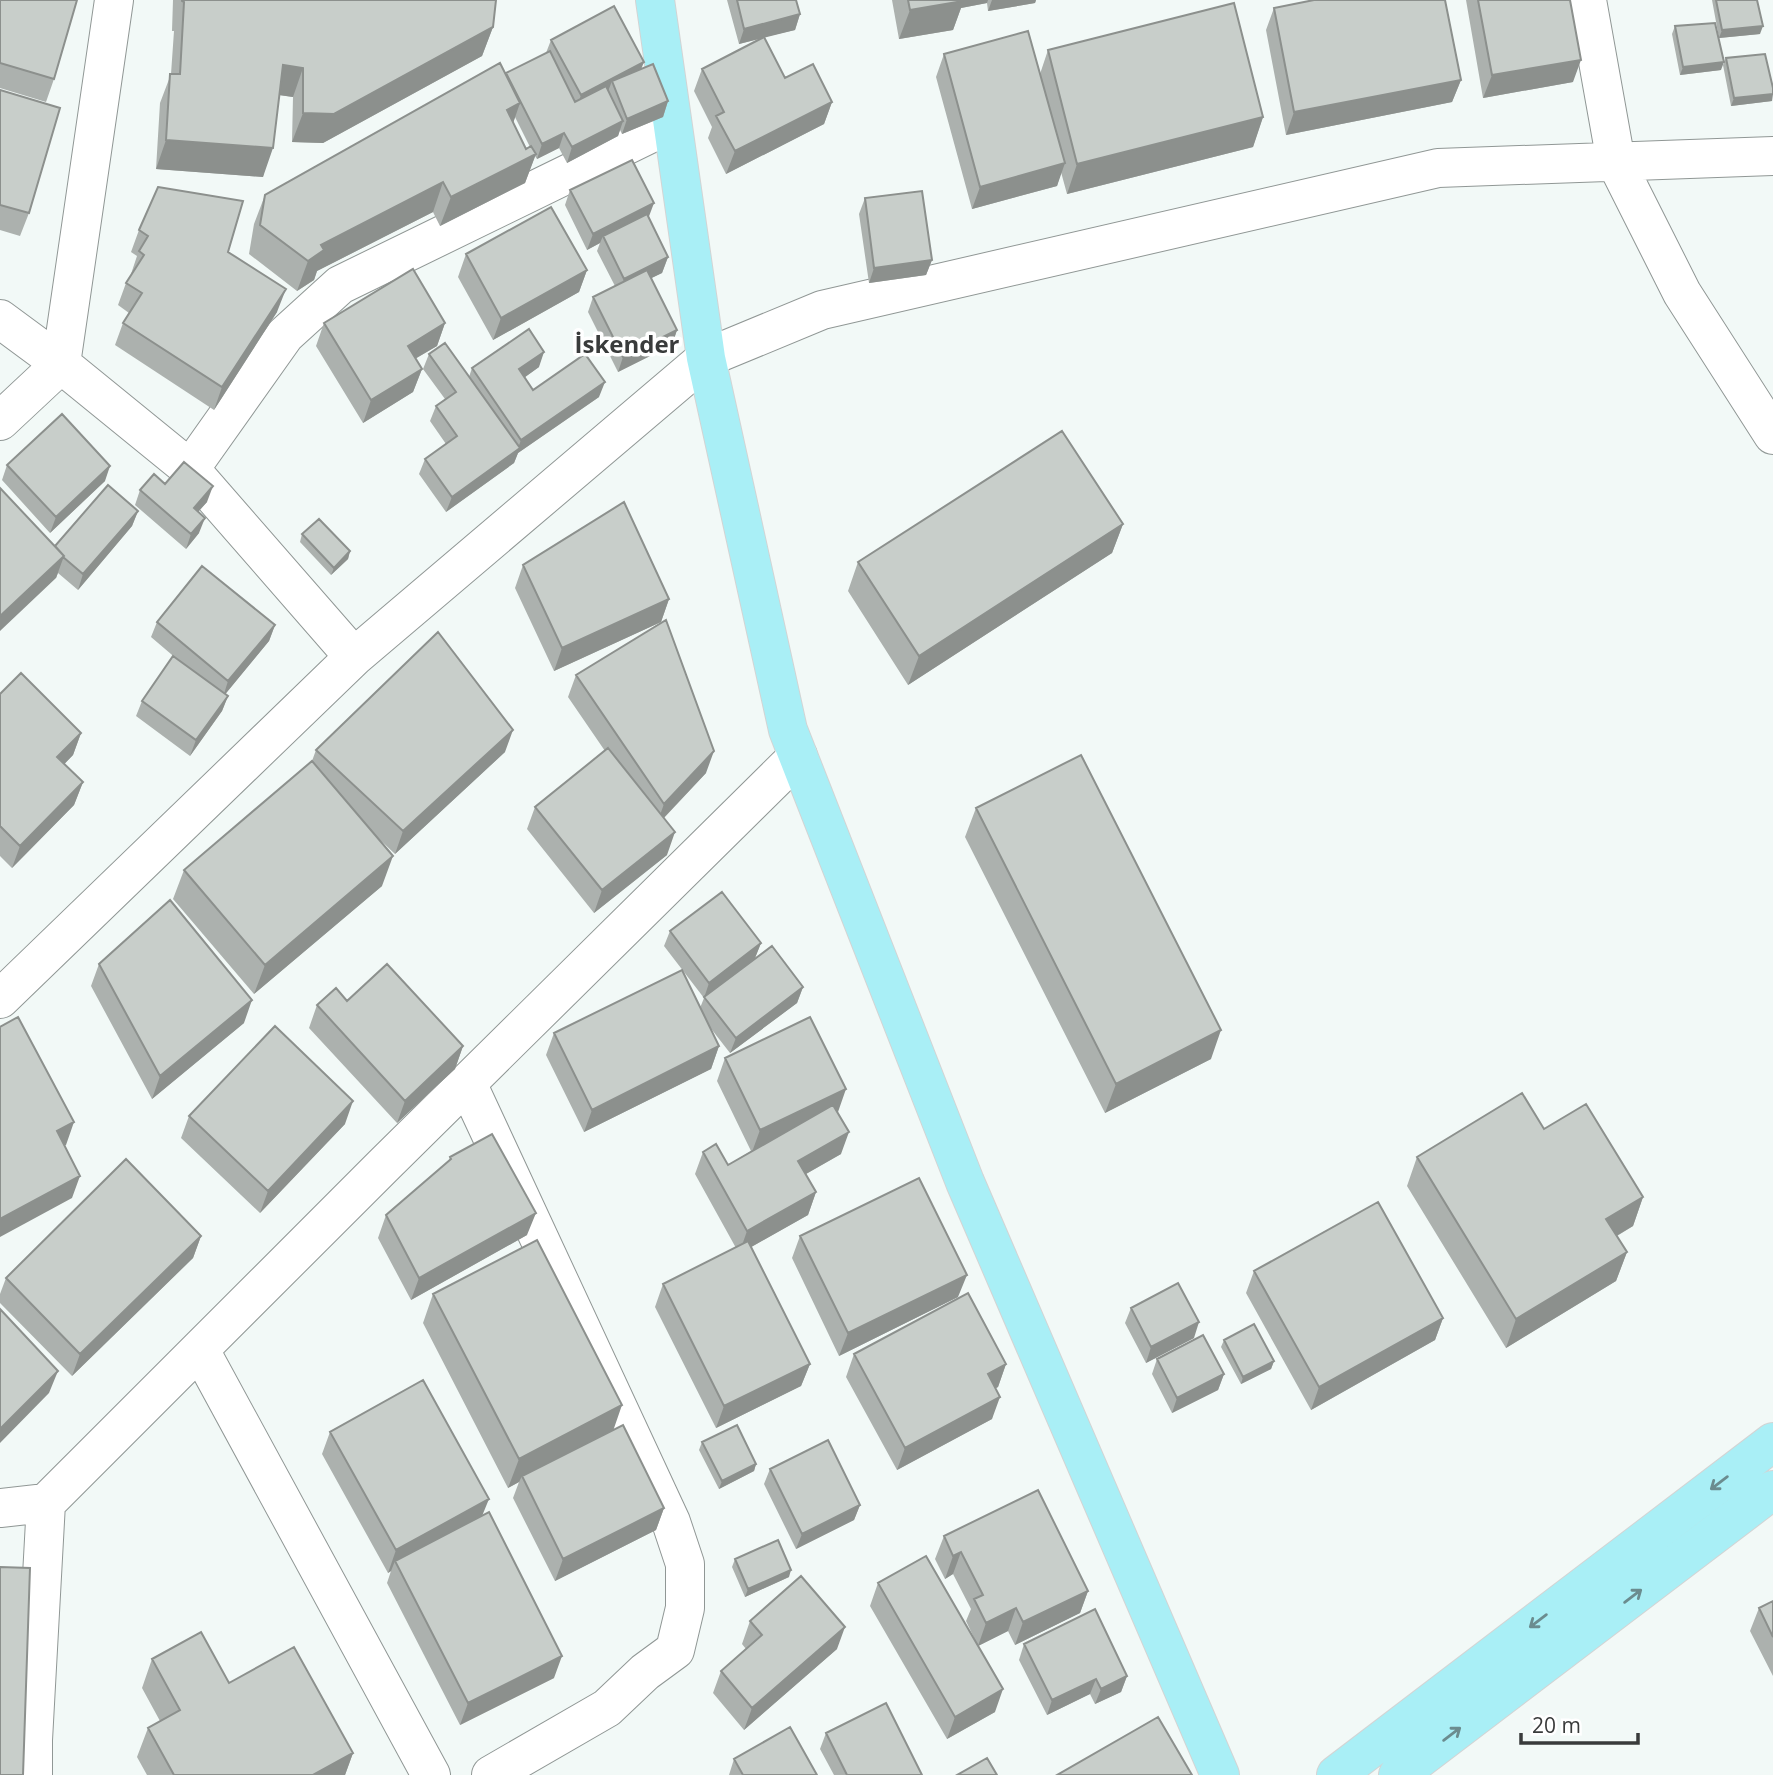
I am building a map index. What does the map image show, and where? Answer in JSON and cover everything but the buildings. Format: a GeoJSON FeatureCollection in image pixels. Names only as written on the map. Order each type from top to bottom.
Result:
{"type":"FeatureCollection","features":[{"type":"Feature","properties":{"kind":"main road"},"geometry":{"type":"LineString","coordinates":[[655,0],[706,358],[788,730],[965,1182],[1220,1775]]}},
{"type":"Feature","properties":{"kind":"main road"},"geometry":{"type":"LineString","coordinates":[[1336,1775],[1773,1442]]}},
{"type":"Feature","properties":{"kind":"main road"},"geometry":{"type":"LineString","coordinates":[[1398,1775],[1773,1490]]}},
{"type":"Feature","properties":{"kind":"street"},"geometry":{"type":"LineString","coordinates":[[0,421],[61,365],[114,0]]}},
{"type":"Feature","properties":{"kind":"street"},"geometry":{"type":"LineString","coordinates":[[1587,0],[1616,162],[1682,293],[1773,435]]}},
{"type":"Feature","properties":{"kind":"street"},"geometry":{"type":"LineString","coordinates":[[190,469],[285,335],[340,285],[672,123]]}},
{"type":"Feature","properties":{"kind":"street"},"geometry":{"type":"LineString","coordinates":[[0,999],[354,657],[706,358],[822,310],[1438,168],[1773,156]]}},
{"type":"Feature","properties":{"kind":"street"},"geometry":{"type":"LineString","coordinates":[[0,319],[190,469],[354,657]]}},
{"type":"Feature","properties":{"kind":"street"},"geometry":{"type":"LineString","coordinates":[[0,1508],[46,1503],[798,756]]}},
{"type":"Feature","properties":{"kind":"street"},"geometry":{"type":"LineString","coordinates":[[467,1083],[671,1522],[685,1564],[685,1608],[675,1650],[645,1672],[607,1708],[492,1775]]}},
{"type":"Feature","properties":{"kind":"street"},"geometry":{"type":"LineString","coordinates":[[200,1350],[431,1775]]}},
{"type":"Feature","properties":{"kind":"street"},"geometry":{"type":"LineString","coordinates":[[33,1775],[46,1503]]}},
{"type":"Feature","properties":{"kind":"district","name":"İskender"},"geometry":{"type":"Point","coordinates":[627,343]}}]}
